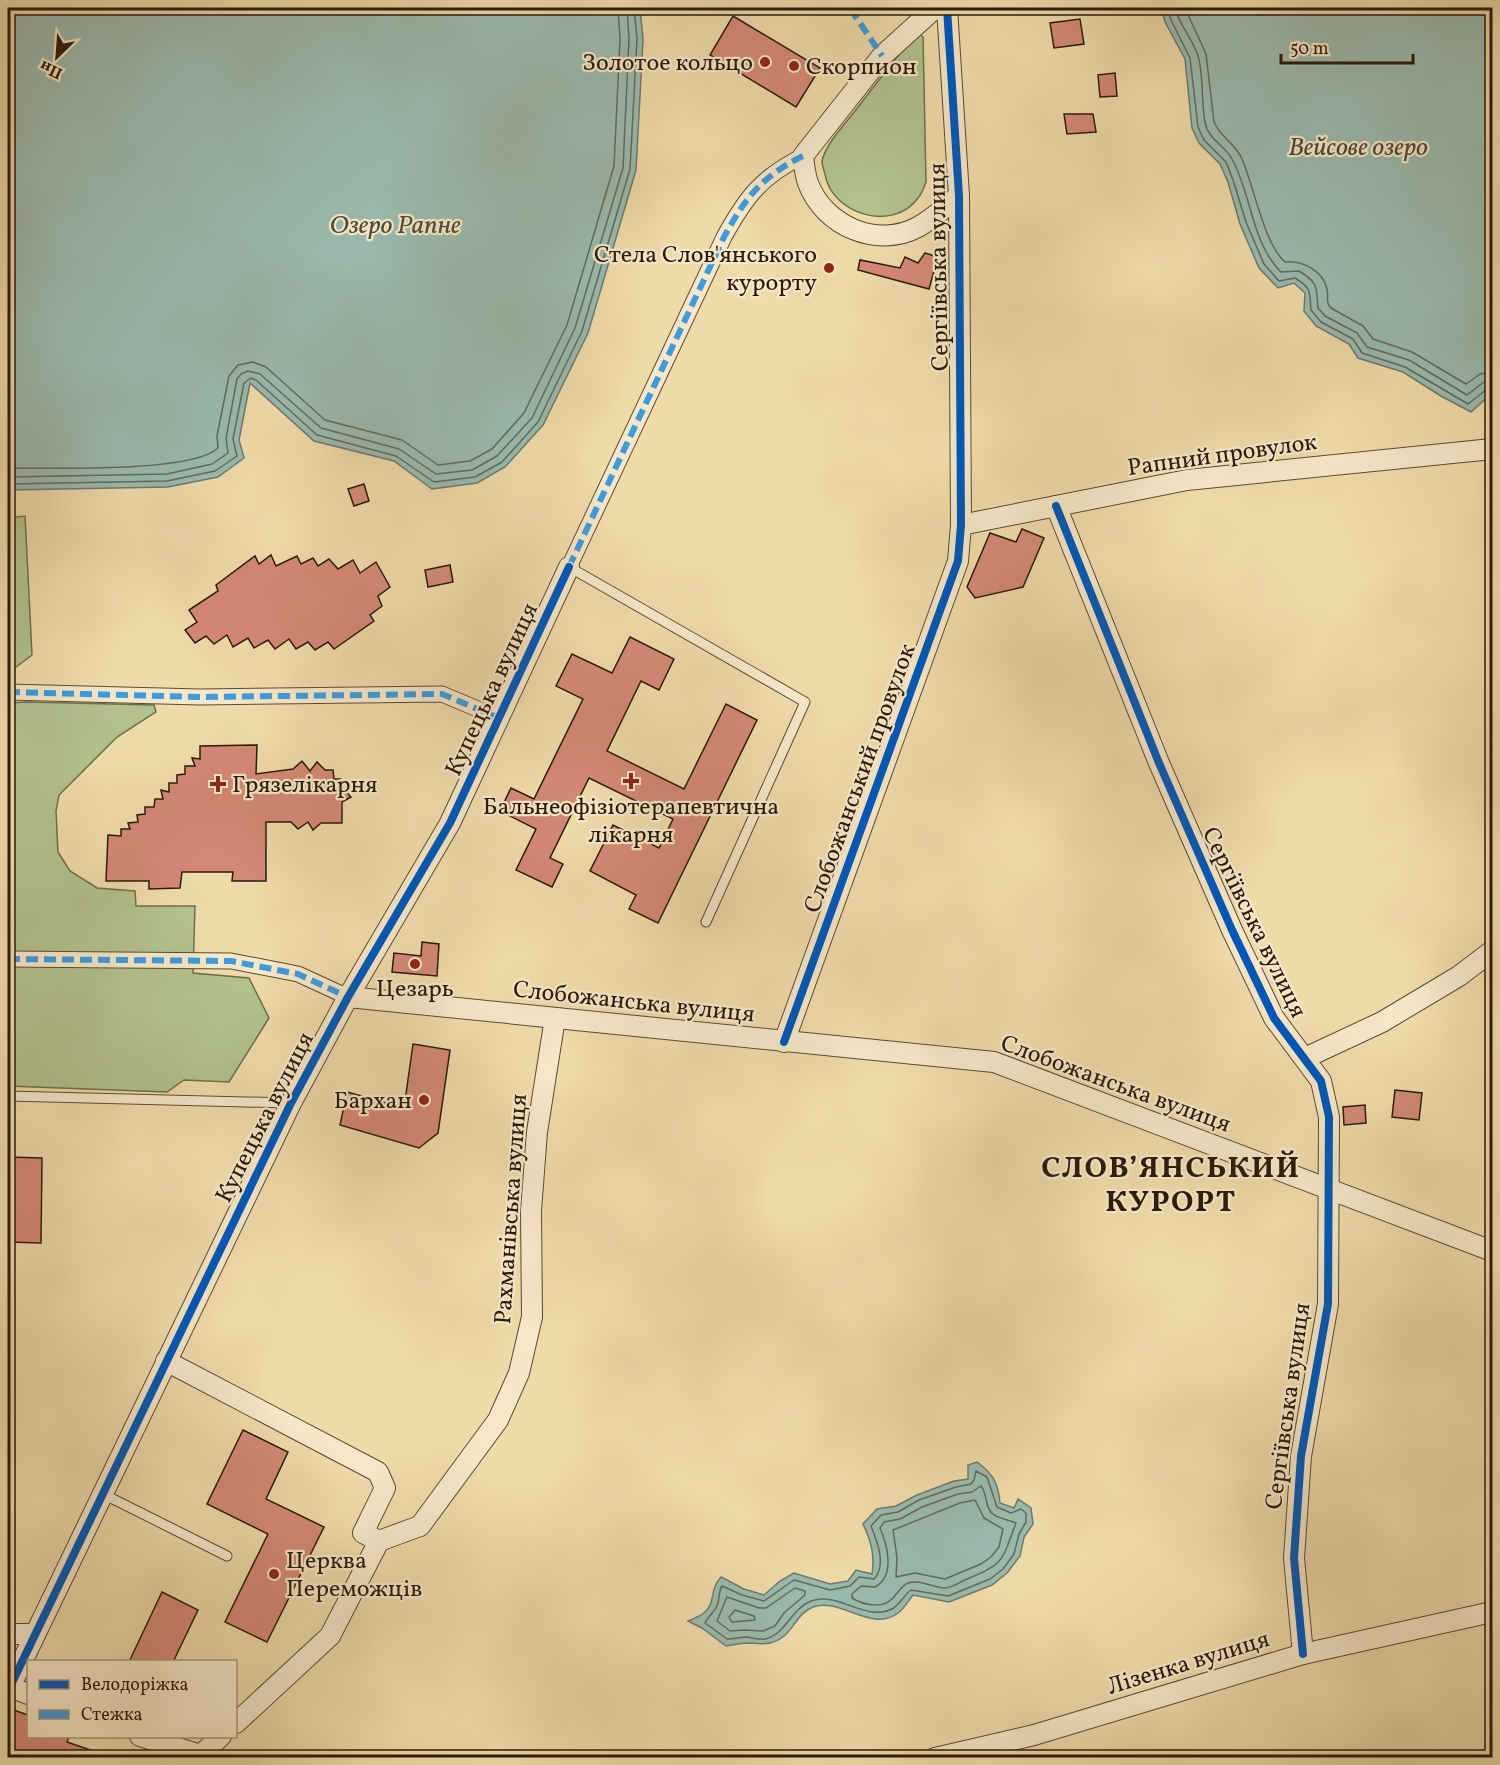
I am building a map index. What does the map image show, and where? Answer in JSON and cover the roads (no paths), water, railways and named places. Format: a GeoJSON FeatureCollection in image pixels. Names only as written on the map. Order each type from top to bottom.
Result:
{"type":"FeatureCollection","features":[{"type":"Feature","properties":{"kind":"street"},"geometry":{"type":"LineString","coordinates":[[935,8],[882,56],[803,156],[807,182],[820,206],[841,224],[866,234],[892,235],[918,227],[959,196]]}},
{"type":"Feature","properties":{"kind":"street","name":"Сергіївська вулиця"},"geometry":{"type":"LineString","coordinates":[[947,8],[959,196],[961,525]]}},
{"type":"Feature","properties":{"kind":"street","name":"Купецька вулиця"},"geometry":{"type":"LineString","coordinates":[[9,1689],[291,1103],[348,997],[450,823],[724,237],[751,194],[765,178],[803,156]]}},
{"type":"Feature","properties":{"kind":"street","name":"Рапний провулок"},"geometry":{"type":"LineString","coordinates":[[961,525],[1187,480],[1492,449]]}},
{"type":"Feature","properties":{"kind":"street","name":"Сергіївська вулиця"},"geometry":{"type":"LineString","coordinates":[[1056,506],[1159,763],[1232,930],[1274,1018],[1321,1081],[1329,1117],[1328,1304],[1301,1456],[1294,1558],[1303,1654]]}},
{"type":"Feature","properties":{"kind":"street","name":"Слобожанський провулок"},"geometry":{"type":"LineString","coordinates":[[784,1042],[958,561],[961,525]]}},
{"type":"Feature","properties":{"kind":"street"},"geometry":{"type":"LineString","coordinates":[[8,692],[200,697],[442,694],[499,718]]}},
{"type":"Feature","properties":{"kind":"street"},"geometry":{"type":"LineString","coordinates":[[1305,1058],[1382,1022],[1459,976],[1492,951]]}},
{"type":"Feature","properties":{"kind":"street"},"geometry":{"type":"LineString","coordinates":[[8,959],[231,961],[298,974],[348,997]]}},
{"type":"Feature","properties":{"kind":"street","name":"Слобожанська вулиця"},"geometry":{"type":"LineString","coordinates":[[348,997],[993,1062],[1492,1251]]}},
{"type":"Feature","properties":{"kind":"street","name":"Рахманівська вулиця"},"geometry":{"type":"LineString","coordinates":[[379,1541],[420,1526],[498,1420],[519,1372],[532,1317],[531,1211],[534,1166],[537,1132],[555,1018]]}},
{"type":"Feature","properties":{"kind":"street"},"geometry":{"type":"LineString","coordinates":[[166,1361],[378,1472],[385,1488],[363,1533],[379,1541],[330,1636],[237,1722]]}},
{"type":"Feature","properties":{"kind":"street","name":"Лізенка вулиця"},"geometry":{"type":"LineString","coordinates":[[935,1758],[1034,1735],[1303,1654],[1492,1611]]}},
{"type":"Feature","properties":{"kind":"street"},"geometry":{"type":"LineString","coordinates":[[8,1634],[35,1634]]}},
{"type":"Feature","properties":{"kind":"street"},"geometry":{"type":"LineString","coordinates":[[9,1689],[27,1694]]}},
{"type":"Feature","properties":{"kind":"street"},"geometry":{"type":"LineString","coordinates":[[143,1738],[205,1756],[220,1738]]}},
{"type":"Feature","properties":{"kind":"lane"},"geometry":{"type":"LineString","coordinates":[[569,567],[805,702],[706,922]]}},
{"type":"Feature","properties":{"kind":"lane"},"geometry":{"type":"LineString","coordinates":[[8,1096],[291,1103]]}},
{"type":"Feature","properties":{"kind":"lane"},"geometry":{"type":"LineString","coordinates":[[102,1494],[227,1556]]}},
{"type":"Feature","properties":{"kind":"water","name":"Озеро Рапне"},"geometry":{"type":"Polygon","coordinates":[[[8,8],[640,8],[643,39],[636,170],[588,333],[543,425],[505,467],[477,483],[432,489],[394,461],[314,441],[250,383],[239,440],[244,458],[218,477],[168,487],[8,490],[8,8]]]}},
{"type":"Feature","properties":{"kind":"water","name":"Вейсове озеро"},"geometry":{"type":"Polygon","coordinates":[[[1161,8],[1492,8],[1492,393],[1471,412],[1403,372],[1358,358],[1349,344],[1316,326],[1304,311],[1305,293],[1294,283],[1278,288],[1259,268],[1240,224],[1228,182],[1220,164],[1199,143],[1192,128],[1185,59],[1165,22],[1161,8]]]}},
{"type":"Feature","properties":{"kind":"water"},"geometry":{"type":"Polygon","coordinates":[[[977,1462],[994,1479],[1000,1503],[1014,1508],[1018,1499],[1031,1508],[1033,1524],[1024,1537],[1020,1556],[1007,1573],[992,1585],[949,1602],[913,1595],[900,1611],[888,1618],[867,1617],[823,1605],[813,1607],[800,1616],[788,1633],[774,1642],[765,1644],[744,1643],[726,1646],[702,1628],[688,1621],[701,1615],[708,1608],[721,1577],[744,1589],[764,1595],[780,1581],[794,1573],[830,1584],[848,1581],[856,1570],[872,1574],[872,1548],[863,1524],[877,1509],[896,1506],[954,1481],[968,1479],[968,1465],[977,1462]]]}},
{"type":"Feature","properties":{"kind":"place","name":"Золотое кольцо"},"geometry":{"type":"Point","coordinates":[765,62]}},
{"type":"Feature","properties":{"kind":"place","name":"Скорпион"},"geometry":{"type":"Point","coordinates":[794,66]}},
{"type":"Feature","properties":{"kind":"place","name":"Стела Слов'янського курорту"},"geometry":{"type":"Point","coordinates":[829,268]}},
{"type":"Feature","properties":{"kind":"place","name":"Бальнеофізіотерапевтична лікарня"},"geometry":{"type":"Point","coordinates":[631,781]}},
{"type":"Feature","properties":{"kind":"place","name":"Грязелікарня"},"geometry":{"type":"Point","coordinates":[218,784]}},
{"type":"Feature","properties":{"kind":"place","name":"Цезарь"},"geometry":{"type":"Point","coordinates":[415,964]}},
{"type":"Feature","properties":{"kind":"place","name":"Бархан"},"geometry":{"type":"Point","coordinates":[424,1100]}},
{"type":"Feature","properties":{"kind":"place","name":"Церква Переможців"},"geometry":{"type":"Point","coordinates":[274,1574]}},
{"type":"Feature","properties":{"kind":"district","name":"СЛОВ’ЯНСЬКИЙ КУРОРТ"},"geometry":{"type":"Point","coordinates":[1171,1184]}}]}
